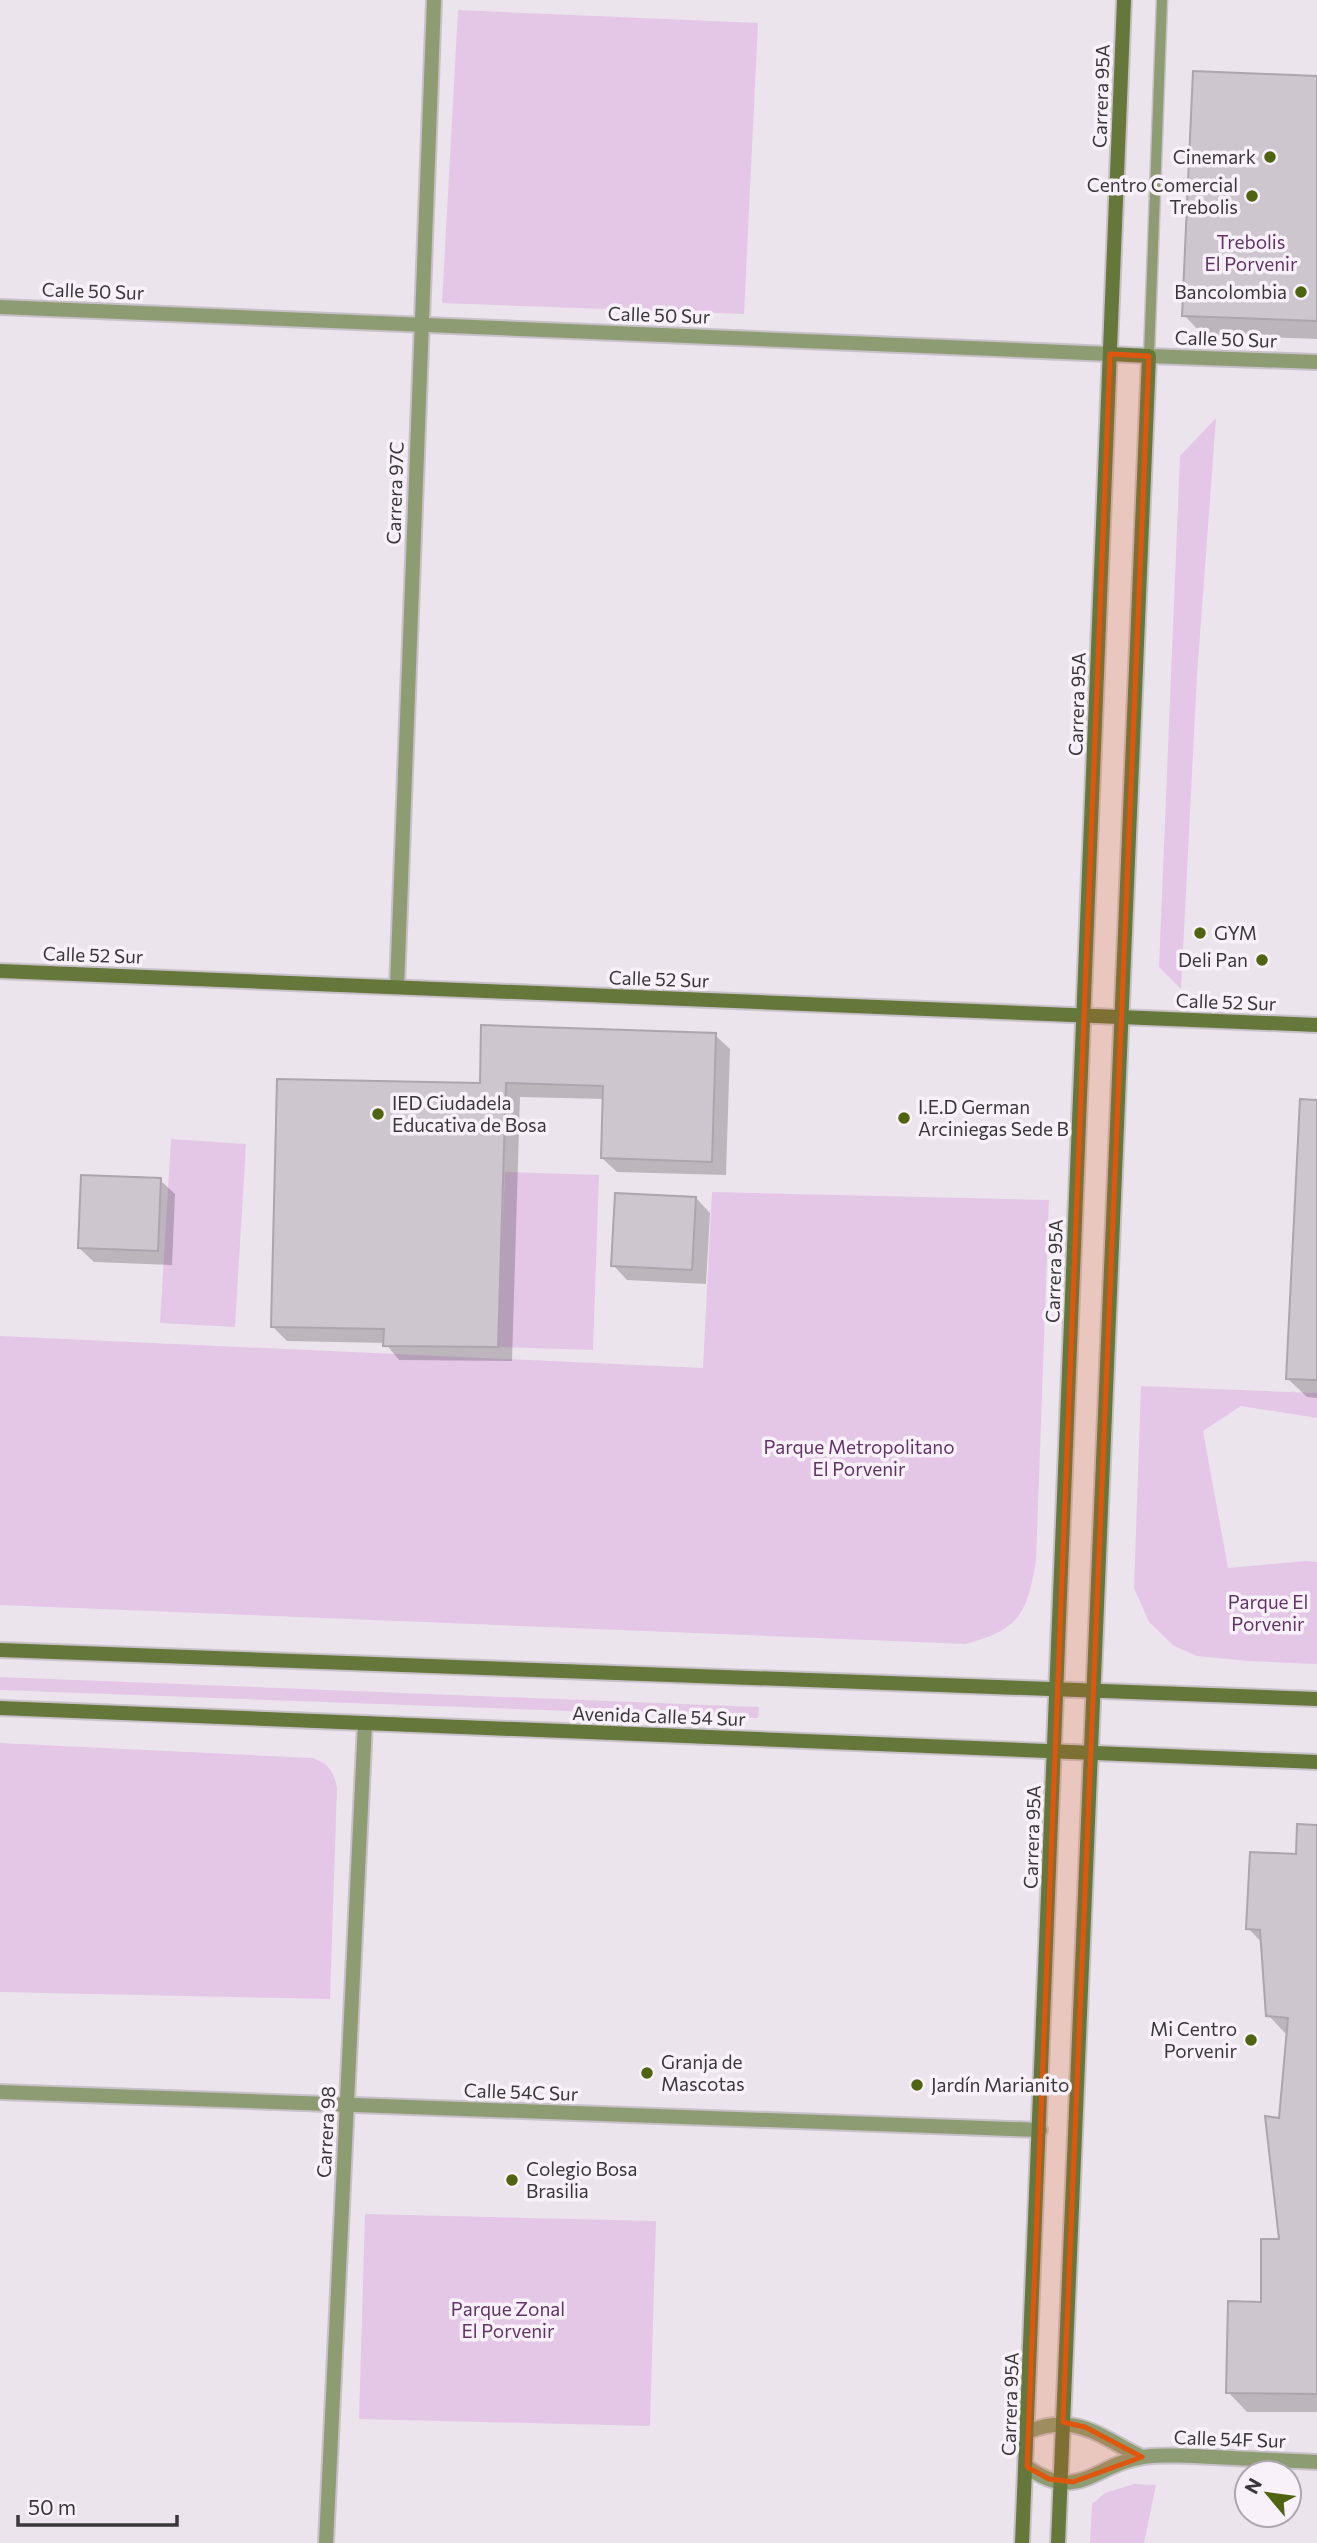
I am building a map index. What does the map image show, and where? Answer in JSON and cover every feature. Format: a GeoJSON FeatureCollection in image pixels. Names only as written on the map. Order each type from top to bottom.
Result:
{"type":"FeatureCollection","features":[{"type":"Feature","properties":{"kind":"street","name":"Carrera 97C"},"geometry":{"type":"LineString","coordinates":[[397,987],[434,0]]}},
{"type":"Feature","properties":{"kind":"street","name":"Carrera 95A"},"geometry":{"type":"LineString","coordinates":[[1022,2543],[1124,0]]}},
{"type":"Feature","properties":{"kind":"street","name":"Calle 50 Sur"},"geometry":{"type":"LineString","coordinates":[[0,307],[1317,362]]}},
{"type":"Feature","properties":{"kind":"street"},"geometry":{"type":"LineString","coordinates":[[1058,2543],[1149,356]]}},
{"type":"Feature","properties":{"kind":"street","name":"Calle 52 Sur"},"geometry":{"type":"LineString","coordinates":[[0,971],[1317,1025]]}},
{"type":"Feature","properties":{"kind":"street"},"geometry":{"type":"LineString","coordinates":[[0,1650],[1317,1699]]}},
{"type":"Feature","properties":{"kind":"street","name":"Avenida Calle 54 Sur"},"geometry":{"type":"LineString","coordinates":[[0,1708],[1317,1762]]}},
{"type":"Feature","properties":{"kind":"street","name":"Carrera 98"},"geometry":{"type":"LineString","coordinates":[[326,2543],[365,1723]]}},
{"type":"Feature","properties":{"kind":"street","name":"Calle 54C Sur"},"geometry":{"type":"LineString","coordinates":[[0,2092],[1040,2130]]}},
{"type":"Feature","properties":{"kind":"street","name":"Calle 54F Sur"},"geometry":{"type":"LineString","coordinates":[[1027,2432],[1051,2424],[1085,2427],[1142,2457]]}},
{"type":"Feature","properties":{"kind":"street","name":"Calle 54F Sur"},"geometry":{"type":"LineString","coordinates":[[1061,2482],[1084,2480],[1142,2457],[1181,2456],[1317,2462]]}},
{"type":"Feature","properties":{"kind":"street"},"geometry":{"type":"LineString","coordinates":[[1027,2467],[1061,2482]]}},
{"type":"Feature","properties":{"kind":"lane"},"geometry":{"type":"LineString","coordinates":[[1149,356],[1162,0]]}},
{"type":"Feature","properties":{"kind":"highlighted area"},"geometry":{"type":"Polygon","coordinates":[[[1110,354],[1149,356],[1063,2422],[1085,2427],[1142,2457],[1073,2482],[1049,2479],[1027,2467],[1110,354]]]}},
{"type":"Feature","properties":{"kind":"green space"},"geometry":{"type":"Polygon","coordinates":[[[458,10],[758,23],[744,314],[442,303],[458,10]]]}},
{"type":"Feature","properties":{"kind":"green space"},"geometry":{"type":"Polygon","coordinates":[[[1216,418],[1197,676],[1181,989],[1159,967],[1180,456],[1216,418]]]}},
{"type":"Feature","properties":{"kind":"green space"},"geometry":{"type":"Polygon","coordinates":[[[171,1139],[246,1144],[235,1327],[160,1323],[171,1139]]]}},
{"type":"Feature","properties":{"kind":"green space"},"geometry":{"type":"Polygon","coordinates":[[[505,1172],[599,1175],[593,1350],[498,1347],[505,1172]]]}},
{"type":"Feature","properties":{"kind":"green space","name":"Parque Metropolitano El Porvenir"},"geometry":{"type":"Polygon","coordinates":[[[712,1192],[1049,1200],[1036,1562],[1024,1607],[1009,1625],[966,1644],[0,1605],[0,1336],[703,1368],[712,1192]]]}},
{"type":"Feature","properties":{"kind":"green space","name":"Parque El Porvenir"},"geometry":{"type":"Polygon","coordinates":[[[1141,1386],[1317,1393],[1317,1418],[1241,1406],[1203,1431],[1228,1568],[1317,1562],[1317,1664],[1197,1656],[1174,1646],[1149,1622],[1134,1588],[1141,1386]]]}},
{"type":"Feature","properties":{"kind":"green space"},"geometry":{"type":"Polygon","coordinates":[[[0,1677],[759,1707],[758,1718],[0,1690],[0,1677]]]}},
{"type":"Feature","properties":{"kind":"green space"},"geometry":{"type":"Polygon","coordinates":[[[0,1743],[313,1758],[327,1766],[337,1788],[330,1999],[0,1992],[0,1743]]]}},
{"type":"Feature","properties":{"kind":"green space","name":"Parque Zonal El Porvenir"},"geometry":{"type":"Polygon","coordinates":[[[365,2214],[656,2221],[650,2426],[359,2419],[365,2214]]]}},
{"type":"Feature","properties":{"kind":"green space"},"geometry":{"type":"Polygon","coordinates":[[[1134,2484],[1156,2485],[1144,2543],[1090,2543],[1092,2504],[1105,2493],[1134,2484]]]}},
{"type":"Feature","properties":{"kind":"building","name":"Trebolis El Porvenir"},"geometry":{"type":"Polygon","coordinates":[[[1193,71],[1317,76],[1317,321],[1182,316],[1193,71]]]}},
{"type":"Feature","properties":{"kind":"building"},"geometry":{"type":"Polygon","coordinates":[[[481,1025],[716,1033],[712,1162],[601,1158],[603,1086],[506,1083],[498,1347],[383,1346],[384,1329],[271,1327],[277,1079],[480,1083],[481,1025]]]}},
{"type":"Feature","properties":{"kind":"building"},"geometry":{"type":"Polygon","coordinates":[[[1300,1099],[1317,1100],[1317,1380],[1286,1379],[1300,1099]]]}},
{"type":"Feature","properties":{"kind":"building"},"geometry":{"type":"Polygon","coordinates":[[[81,1175],[161,1178],[158,1251],[78,1248],[81,1175]]]}},
{"type":"Feature","properties":{"kind":"building"},"geometry":{"type":"Polygon","coordinates":[[[615,1193],[696,1197],[692,1270],[611,1266],[615,1193]]]}},
{"type":"Feature","properties":{"kind":"building"},"geometry":{"type":"Polygon","coordinates":[[[1297,1824],[1317,1825],[1317,2394],[1226,2393],[1228,2301],[1261,2302],[1261,2239],[1279,2239],[1265,2116],[1279,2118],[1288,2018],[1266,2016],[1260,1930],[1246,1929],[1250,1852],[1296,1854],[1297,1824]]]}},
{"type":"Feature","properties":{"kind":"place","name":"Cinemark"},"geometry":{"type":"Point","coordinates":[1270,157]}},
{"type":"Feature","properties":{"kind":"place","name":"Centro Comercial Trebolis"},"geometry":{"type":"Point","coordinates":[1252,196]}},
{"type":"Feature","properties":{"kind":"place","name":"Bancolombia"},"geometry":{"type":"Point","coordinates":[1301,292]}},
{"type":"Feature","properties":{"kind":"place","name":"GYM"},"geometry":{"type":"Point","coordinates":[1200,933]}},
{"type":"Feature","properties":{"kind":"place","name":"Deli Pan"},"geometry":{"type":"Point","coordinates":[1262,960]}},
{"type":"Feature","properties":{"kind":"place","name":"IED Ciudadela Educativa de Bosa"},"geometry":{"type":"Point","coordinates":[378,1114]}},
{"type":"Feature","properties":{"kind":"place","name":"I.E.D German Arciniegas Sede B"},"geometry":{"type":"Point","coordinates":[904,1118]}},
{"type":"Feature","properties":{"kind":"place","name":"Mi Centro Porvenir"},"geometry":{"type":"Point","coordinates":[1251,2040]}},
{"type":"Feature","properties":{"kind":"place","name":"Granja de Mascotas"},"geometry":{"type":"Point","coordinates":[647,2073]}},
{"type":"Feature","properties":{"kind":"place","name":"Jardín Marianito"},"geometry":{"type":"Point","coordinates":[917,2085]}},
{"type":"Feature","properties":{"kind":"place","name":"Colegio Bosa Brasilia"},"geometry":{"type":"Point","coordinates":[512,2180]}}]}
